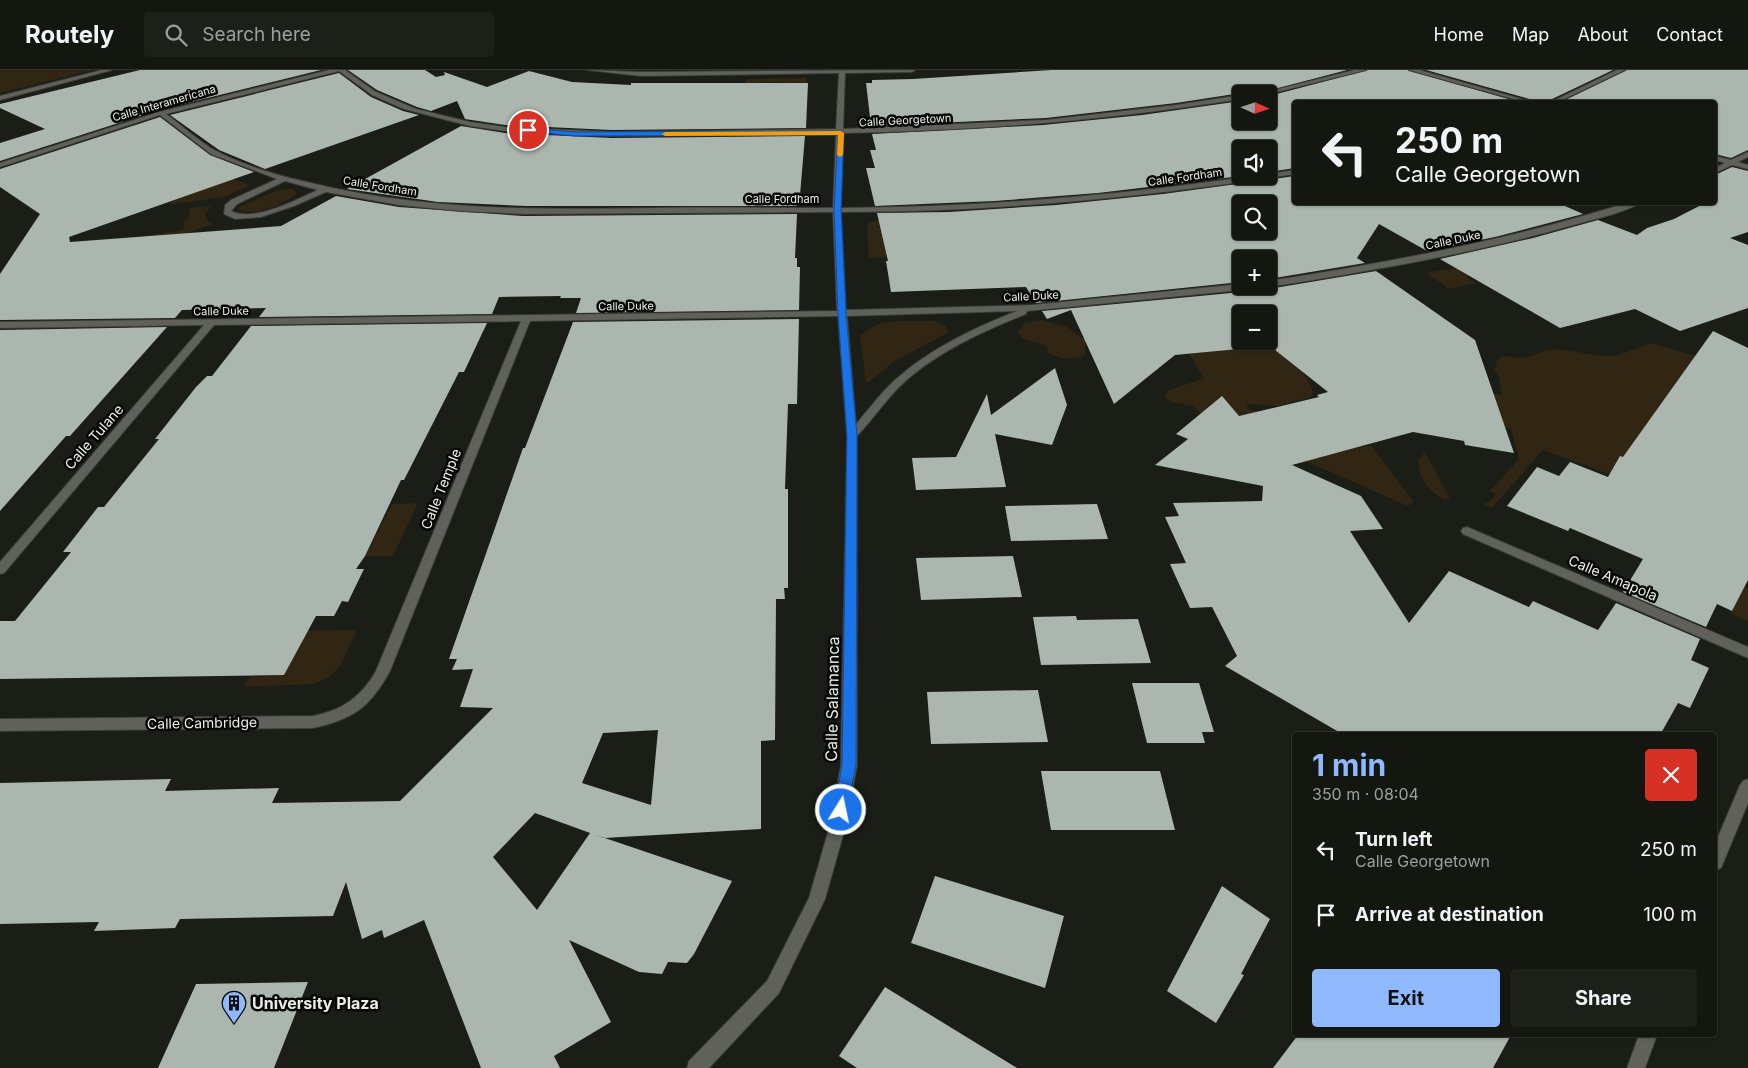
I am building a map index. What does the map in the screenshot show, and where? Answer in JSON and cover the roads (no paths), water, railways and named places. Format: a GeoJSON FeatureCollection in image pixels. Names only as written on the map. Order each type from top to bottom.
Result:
{"type":"FeatureCollection","features":[{"type":"Feature","properties":{"kind":"street"},"geometry":{"type":"LineString","coordinates":[[0,98],[109,70]]}},
{"type":"Feature","properties":{"kind":"street","name":"Calle Interamericana"},"geometry":{"type":"LineString","coordinates":[[0,165],[161,113],[337,70]]}},
{"type":"Feature","properties":{"kind":"street","name":"Calle Georgetown"},"geometry":{"type":"LineString","coordinates":[[341,70],[385,99],[435,116],[474,124],[574,134],[841,133],[1070,120],[1134,113],[1232,98]]}},
{"type":"Feature","properties":{"kind":"street"},"geometry":{"type":"LineString","coordinates":[[590,70],[641,74],[912,70]]}},
{"type":"Feature","properties":{"kind":"street"},"geometry":{"type":"LineString","coordinates":[[1278,90],[1363,70]]}},
{"type":"Feature","properties":{"kind":"street"},"geometry":{"type":"LineString","coordinates":[[1412,70],[1522,100]]}},
{"type":"Feature","properties":{"kind":"street"},"geometry":{"type":"LineString","coordinates":[[1558,100],[1622,70]]}},
{"type":"Feature","properties":{"kind":"street","name":"Calle Salamanca"},"geometry":{"type":"LineString","coordinates":[[696,1068],[773,987],[818,899],[838,825],[849,765],[852,436],[842,314],[837,209],[843,71]]}},
{"type":"Feature","properties":{"kind":"street","name":"Calle Fordham"},"geometry":{"type":"LineString","coordinates":[[161,113],[218,155],[284,179],[390,201],[516,212],[958,207],[1160,192],[1232,181]]}},
{"type":"Feature","properties":{"kind":"street"},"geometry":{"type":"LineString","coordinates":[[1717,171],[1748,154]]}},
{"type":"Feature","properties":{"kind":"street"},"geometry":{"type":"LineString","coordinates":[[1717,159],[1748,167]]}},
{"type":"Feature","properties":{"kind":"street","name":"Calle Fordham"},"geometry":{"type":"LineString","coordinates":[[1277,175],[1292,172]]}},
{"type":"Feature","properties":{"kind":"street","name":"Calle Fordham"},"geometry":{"type":"LineString","coordinates":[[284,179],[234,202],[228,207],[227,212],[237,217],[263,215],[326,189]]}},
{"type":"Feature","properties":{"kind":"street","name":"Calle Duke"},"geometry":{"type":"LineString","coordinates":[[1277,283],[1382,267],[1519,238],[1628,205]]}},
{"type":"Feature","properties":{"kind":"street","name":"Calle Duke"},"geometry":{"type":"LineString","coordinates":[[0,325],[842,314],[1032,308],[1232,288]]}},
{"type":"Feature","properties":{"kind":"street"},"geometry":{"type":"LineString","coordinates":[[852,436],[899,382],[920,365],[968,338],[1032,308]]}},
{"type":"Feature","properties":{"kind":"street","name":"Calle Temple"},"geometry":{"type":"LineString","coordinates":[[383,671],[527,318]]}},
{"type":"Feature","properties":{"kind":"street","name":"Calle Tulane"},"geometry":{"type":"LineString","coordinates":[[0,570],[211,323]]}},
{"type":"Feature","properties":{"kind":"street","name":"Calle Amapola"},"geometry":{"type":"LineString","coordinates":[[1467,532],[1748,653]]}},
{"type":"Feature","properties":{"kind":"street","name":"Calle Cambridge"},"geometry":{"type":"LineString","coordinates":[[0,725],[313,722],[336,718],[356,708],[373,690],[383,671]]}},
{"type":"Feature","properties":{"kind":"street"},"geometry":{"type":"LineString","coordinates":[[1717,858],[1748,785]]}},
{"type":"Feature","properties":{"kind":"street"},"geometry":{"type":"LineString","coordinates":[[1636,1068],[1647,1037]]}},
{"type":"Feature","properties":{"kind":"place","name":"University Plaza"},"geometry":{"type":"Point","coordinates":[234,1024]}}]}
